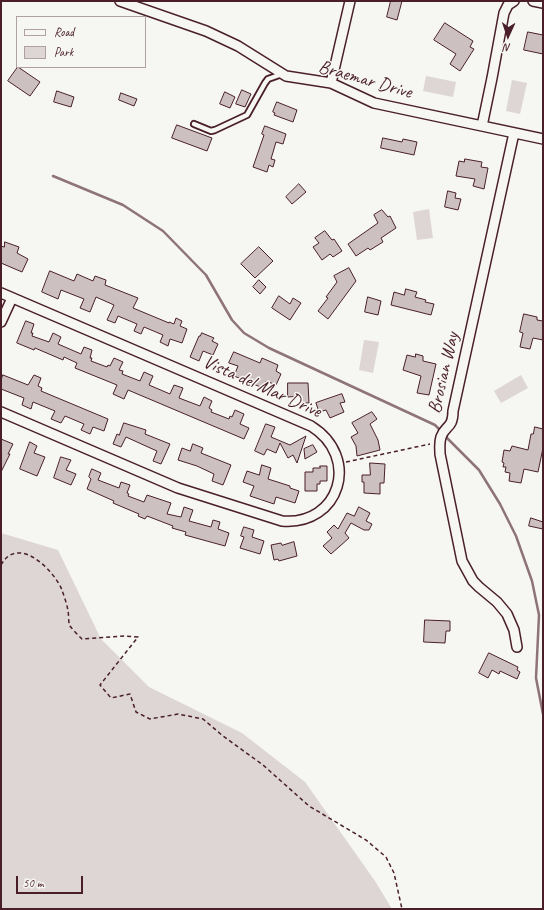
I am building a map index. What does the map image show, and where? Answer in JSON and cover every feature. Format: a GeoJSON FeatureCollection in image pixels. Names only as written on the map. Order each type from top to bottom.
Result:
{"type":"FeatureCollection","features":[{"type":"Feature","properties":{"kind":"street","name":"Braemar Drive"},"geometry":{"type":"LineString","coordinates":[[120,1],[206,30],[238,46],[286,76],[331,83],[374,103],[543,139]]}},
{"type":"Feature","properties":{"kind":"street"},"geometry":{"type":"LineString","coordinates":[[331,83],[350,1]]}},
{"type":"Feature","properties":{"kind":"street"},"geometry":{"type":"LineString","coordinates":[[482,126],[504,13],[507,6],[514,1]]}},
{"type":"Feature","properties":{"kind":"street"},"geometry":{"type":"LineString","coordinates":[[533,1],[543,3]]}},
{"type":"Feature","properties":{"kind":"street","name":"Brosian Way"},"geometry":{"type":"LineString","coordinates":[[514,133],[455,404],[453,420],[443,433],[440,442],[440,454],[462,561],[473,581],[497,602],[507,614],[514,630],[517,647]]}},
{"type":"Feature","properties":{"kind":"street","name":"Vista del Mar Drive"},"geometry":{"type":"LineString","coordinates":[[1,293],[320,431],[328,439],[336,452],[339,463],[338,484],[325,506],[317,513],[308,518],[297,521],[282,521],[178,488],[1,412]]}},
{"type":"Feature","properties":{"kind":"street"},"geometry":{"type":"LineString","coordinates":[[1,322],[12,298]]}},
{"type":"Feature","properties":{"kind":"lane"},"geometry":{"type":"LineString","coordinates":[[194,124],[211,131],[247,115],[265,82],[268,79],[282,74]]}},
{"type":"Feature","properties":{"kind":"path"},"geometry":{"type":"LineString","coordinates":[[339,463],[440,442]]}},
{"type":"Feature","properties":{"kind":"path"},"geometry":{"type":"LineString","coordinates":[[1,565],[4,560],[12,554],[21,553],[30,555],[47,567],[55,576],[62,590],[68,610],[69,625],[82,639],[125,636],[138,637],[100,685],[111,698],[130,694],[136,712],[150,719],[178,714],[203,719],[223,736],[263,765],[310,806],[366,840],[386,857],[394,873],[402,909]]}},
{"type":"Feature","properties":{"kind":"green space"},"geometry":{"type":"Polygon","coordinates":[[[426,76],[456,82],[453,97],[423,91],[426,76]]]}},
{"type":"Feature","properties":{"kind":"green space"},"geometry":{"type":"Polygon","coordinates":[[[512,80],[527,83],[520,114],[506,111],[512,80]]]}},
{"type":"Feature","properties":{"kind":"green space"},"geometry":{"type":"Polygon","coordinates":[[[429,209],[433,238],[417,240],[413,212],[429,209]]]}},
{"type":"Feature","properties":{"kind":"green space"},"geometry":{"type":"Polygon","coordinates":[[[364,340],[379,342],[373,373],[359,370],[364,340]]]}},
{"type":"Feature","properties":{"kind":"green space"},"geometry":{"type":"Polygon","coordinates":[[[521,375],[528,388],[501,403],[494,391],[521,375]]]}},
{"type":"Feature","properties":{"kind":"green space"},"geometry":{"type":"Polygon","coordinates":[[[1,533],[58,550],[101,639],[149,687],[242,733],[305,782],[375,881],[392,909],[1,909],[1,533]]]}},
{"type":"Feature","properties":{"kind":"building"},"geometry":{"type":"Polygon","coordinates":[[[391,1],[402,1],[397,20],[387,17],[391,1]]]}},
{"type":"Feature","properties":{"kind":"building"},"geometry":{"type":"Polygon","coordinates":[[[445,23],[473,41],[470,47],[474,49],[460,71],[450,64],[456,54],[434,40],[445,23]]]}},
{"type":"Feature","properties":{"kind":"building"},"geometry":{"type":"Polygon","coordinates":[[[528,32],[543,35],[543,54],[524,50],[528,32]]]}},
{"type":"Feature","properties":{"kind":"building"},"geometry":{"type":"Polygon","coordinates":[[[17,68],[19,68],[40,82],[30,96],[8,81],[17,68]]]}},
{"type":"Feature","properties":{"kind":"building"},"geometry":{"type":"Polygon","coordinates":[[[242,90],[251,94],[245,107],[236,104],[242,90]]]}},
{"type":"Feature","properties":{"kind":"building"},"geometry":{"type":"Polygon","coordinates":[[[57,91],[74,97],[71,107],[54,102],[57,91]]]}},
{"type":"Feature","properties":{"kind":"building"},"geometry":{"type":"Polygon","coordinates":[[[225,92],[235,97],[230,108],[220,104],[225,92]]]}},
{"type":"Feature","properties":{"kind":"building"},"geometry":{"type":"Polygon","coordinates":[[[121,93],[137,99],[134,106],[119,100],[121,93]]]}},
{"type":"Feature","properties":{"kind":"building"},"geometry":{"type":"Polygon","coordinates":[[[277,102],[297,110],[293,122],[274,115],[275,113],[273,112],[277,102]]]}},
{"type":"Feature","properties":{"kind":"building"},"geometry":{"type":"Polygon","coordinates":[[[177,125],[212,138],[207,151],[172,138],[177,125]]]}},
{"type":"Feature","properties":{"kind":"building"},"geometry":{"type":"Polygon","coordinates":[[[265,126],[286,134],[283,144],[276,142],[271,159],[275,160],[273,167],[269,165],[267,172],[253,167],[264,135],[262,134],[265,126]]]}},
{"type":"Feature","properties":{"kind":"building"},"geometry":{"type":"Polygon","coordinates":[[[383,138],[402,142],[403,139],[417,142],[414,155],[381,148],[383,138]]]}},
{"type":"Feature","properties":{"kind":"building"},"geometry":{"type":"Polygon","coordinates":[[[465,159],[482,162],[481,167],[488,168],[484,189],[473,186],[475,179],[456,176],[459,161],[464,162],[465,159]]]}},
{"type":"Feature","properties":{"kind":"building"},"geometry":{"type":"Polygon","coordinates":[[[299,184],[306,192],[292,204],[286,197],[299,184]]]}},
{"type":"Feature","properties":{"kind":"building"},"geometry":{"type":"Polygon","coordinates":[[[448,191],[456,193],[455,198],[461,199],[458,210],[445,207],[448,191]]]}},
{"type":"Feature","properties":{"kind":"building"},"geometry":{"type":"Polygon","coordinates":[[[382,210],[388,217],[390,216],[396,228],[381,238],[383,242],[370,250],[368,248],[356,256],[348,244],[378,223],[374,215],[382,210]]]}},
{"type":"Feature","properties":{"kind":"building"},"geometry":{"type":"Polygon","coordinates":[[[325,231],[332,240],[334,239],[342,251],[333,257],[330,254],[322,260],[313,247],[319,243],[315,238],[325,231]]]}},
{"type":"Feature","properties":{"kind":"building"},"geometry":{"type":"Polygon","coordinates":[[[5,242],[19,247],[17,253],[28,259],[22,272],[1,263],[1,246],[4,247],[5,242]]]}},
{"type":"Feature","properties":{"kind":"building"},"geometry":{"type":"Polygon","coordinates":[[[259,247],[273,261],[255,278],[241,264],[259,247]]]}},
{"type":"Feature","properties":{"kind":"building"},"geometry":{"type":"Polygon","coordinates":[[[349,268],[356,281],[328,319],[318,311],[328,298],[326,297],[337,282],[334,276],[349,268]]]}},
{"type":"Feature","properties":{"kind":"building"},"geometry":{"type":"Polygon","coordinates":[[[50,271],[74,281],[77,274],[93,281],[95,276],[106,280],[105,285],[138,298],[133,308],[169,323],[174,324],[176,318],[182,321],[180,326],[187,329],[182,343],[170,339],[168,346],[160,342],[163,335],[144,327],[141,334],[134,331],[137,324],[118,316],[115,323],[107,320],[114,305],[96,297],[90,312],[80,308],[84,299],[61,290],[58,299],[42,292],[50,271]]]}},
{"type":"Feature","properties":{"kind":"building"},"geometry":{"type":"Polygon","coordinates":[[[259,280],[266,287],[260,294],[253,287],[259,280]]]}},
{"type":"Feature","properties":{"kind":"building"},"geometry":{"type":"Polygon","coordinates":[[[406,289],[417,292],[415,297],[426,300],[425,302],[434,304],[431,315],[391,305],[394,292],[404,295],[406,289]]]}},
{"type":"Feature","properties":{"kind":"building"},"geometry":{"type":"Polygon","coordinates":[[[279,296],[290,304],[293,298],[301,303],[290,320],[272,308],[279,296]]]}},
{"type":"Feature","properties":{"kind":"building"},"geometry":{"type":"Polygon","coordinates":[[[368,297],[381,301],[378,315],[365,312],[368,297]]]}},
{"type":"Feature","properties":{"kind":"building"},"geometry":{"type":"Polygon","coordinates":[[[524,314],[537,317],[537,320],[543,321],[543,340],[533,338],[530,349],[520,347],[523,333],[520,332],[524,314]]]}},
{"type":"Feature","properties":{"kind":"building"},"geometry":{"type":"Polygon","coordinates":[[[26,321],[34,324],[31,333],[33,333],[32,336],[49,342],[53,333],[61,337],[58,344],[81,354],[84,347],[92,350],[90,358],[92,358],[91,361],[107,367],[108,365],[110,366],[114,358],[123,362],[119,370],[123,371],[122,374],[140,381],[144,372],[153,376],[149,385],[170,394],[174,385],[183,388],[179,398],[200,406],[204,397],[212,401],[209,408],[212,410],[211,412],[229,419],[230,416],[232,417],[235,410],[244,414],[240,424],[249,428],[244,439],[128,390],[124,399],[113,394],[117,385],[75,368],[77,363],[64,357],[63,360],[35,348],[34,350],[17,343],[26,321]]]}},
{"type":"Feature","properties":{"kind":"building"},"geometry":{"type":"Polygon","coordinates":[[[202,333],[214,338],[212,341],[218,344],[213,355],[203,351],[199,361],[190,357],[199,336],[202,333]]]}},
{"type":"Feature","properties":{"kind":"building"},"geometry":{"type":"Polygon","coordinates":[[[234,352],[260,363],[262,358],[278,365],[276,371],[281,374],[276,385],[266,381],[263,388],[234,376],[238,366],[229,363],[234,352]]]}},
{"type":"Feature","properties":{"kind":"building"},"geometry":{"type":"Polygon","coordinates":[[[416,354],[423,356],[423,361],[436,364],[429,395],[417,393],[421,376],[403,370],[407,355],[415,357],[416,354]]]}},
{"type":"Feature","properties":{"kind":"building"},"geometry":{"type":"Polygon","coordinates":[[[3,375],[28,385],[34,375],[41,378],[38,386],[42,388],[41,391],[108,419],[104,431],[93,427],[90,434],[81,430],[84,424],[65,416],[61,423],[51,419],[55,411],[33,402],[31,409],[22,405],[24,398],[1,389],[3,375]]]}},
{"type":"Feature","properties":{"kind":"building"},"geometry":{"type":"Polygon","coordinates":[[[288,383],[308,383],[309,403],[300,403],[300,396],[288,397],[288,383]]]}},
{"type":"Feature","properties":{"kind":"building"},"geometry":{"type":"Polygon","coordinates":[[[342,394],[345,402],[340,403],[344,412],[330,418],[326,410],[319,412],[316,403],[342,394]]]}},
{"type":"Feature","properties":{"kind":"building"},"geometry":{"type":"Polygon","coordinates":[[[372,412],[377,419],[370,424],[378,440],[380,450],[357,456],[356,446],[351,437],[358,433],[352,423],[372,412]]]}},
{"type":"Feature","properties":{"kind":"building"},"geometry":{"type":"Polygon","coordinates":[[[124,423],[146,430],[145,434],[170,444],[161,464],[153,461],[157,451],[126,437],[121,447],[113,444],[124,423]]]}},
{"type":"Feature","properties":{"kind":"building"},"geometry":{"type":"Polygon","coordinates":[[[266,424],[275,427],[271,437],[290,445],[306,436],[297,463],[293,455],[288,458],[280,443],[276,453],[267,449],[264,455],[255,451],[266,424]]]}},
{"type":"Feature","properties":{"kind":"building"},"geometry":{"type":"Polygon","coordinates":[[[535,427],[543,429],[543,448],[538,472],[524,469],[521,483],[509,481],[510,473],[505,472],[506,467],[503,467],[504,463],[502,462],[504,450],[510,451],[512,446],[528,450],[531,434],[533,434],[535,427]]]}},
{"type":"Feature","properties":{"kind":"building"},"geometry":{"type":"Polygon","coordinates":[[[1,439],[13,444],[1,472],[1,439]]]}},
{"type":"Feature","properties":{"kind":"building"},"geometry":{"type":"Polygon","coordinates":[[[30,442],[37,446],[34,453],[45,457],[37,476],[20,469],[30,442]]]}},
{"type":"Feature","properties":{"kind":"building"},"geometry":{"type":"Polygon","coordinates":[[[193,444],[203,448],[201,453],[231,465],[223,485],[212,481],[214,474],[197,466],[178,460],[182,448],[190,451],[193,444]]]}},
{"type":"Feature","properties":{"kind":"building"},"geometry":{"type":"Polygon","coordinates":[[[313,445],[317,452],[305,459],[304,449],[313,445]]]}},
{"type":"Feature","properties":{"kind":"building"},"geometry":{"type":"Polygon","coordinates":[[[61,457],[71,460],[66,470],[76,474],[71,485],[54,478],[61,457]]]}},
{"type":"Feature","properties":{"kind":"building"},"geometry":{"type":"Polygon","coordinates":[[[370,463],[385,464],[384,483],[380,483],[380,494],[364,493],[364,482],[362,482],[362,475],[370,475],[370,463]]]}},
{"type":"Feature","properties":{"kind":"building"},"geometry":{"type":"Polygon","coordinates":[[[262,465],[271,468],[268,479],[290,486],[290,488],[299,491],[295,503],[276,497],[274,504],[250,496],[254,486],[243,482],[247,471],[259,475],[262,465]]]}},
{"type":"Feature","properties":{"kind":"building"},"geometry":{"type":"Polygon","coordinates":[[[320,466],[327,466],[327,481],[320,481],[320,484],[317,484],[317,491],[305,491],[305,472],[313,472],[313,468],[320,468],[320,466]]]}},
{"type":"Feature","properties":{"kind":"building"},"geometry":{"type":"Polygon","coordinates":[[[92,469],[101,473],[98,480],[119,488],[121,482],[130,485],[127,493],[129,494],[128,496],[144,502],[147,495],[171,503],[167,514],[181,517],[184,507],[193,510],[189,521],[211,527],[213,520],[220,522],[218,529],[229,533],[225,546],[185,535],[186,532],[172,528],[173,526],[147,516],[145,519],[138,516],[139,514],[113,503],[114,501],[87,489],[91,479],[89,477],[92,469]]]}},
{"type":"Feature","properties":{"kind":"building"},"geometry":{"type":"Polygon","coordinates":[[[359,507],[370,513],[366,521],[372,524],[369,530],[364,530],[351,523],[345,533],[349,538],[331,554],[323,546],[332,538],[327,532],[334,525],[338,529],[347,513],[354,516],[359,507]]]}},
{"type":"Feature","properties":{"kind":"building"},"geometry":{"type":"Polygon","coordinates":[[[531,518],[543,522],[543,529],[529,526],[531,518]]]}},
{"type":"Feature","properties":{"kind":"building"},"geometry":{"type":"Polygon","coordinates":[[[244,527],[254,530],[252,537],[264,541],[260,554],[240,548],[244,537],[241,536],[244,527]]]}},
{"type":"Feature","properties":{"kind":"building"},"geometry":{"type":"Polygon","coordinates":[[[294,542],[297,556],[279,561],[278,559],[274,560],[271,545],[281,543],[282,545],[294,542]]]}},
{"type":"Feature","properties":{"kind":"building"},"geometry":{"type":"Polygon","coordinates":[[[425,620],[450,621],[450,631],[446,631],[445,643],[424,642],[425,620]]]}},
{"type":"Feature","properties":{"kind":"building"},"geometry":{"type":"Polygon","coordinates":[[[489,653],[518,667],[517,670],[520,672],[517,679],[500,671],[499,674],[492,670],[488,678],[479,673],[489,653]]]}},
{"type":"Feature","properties":{"kind":"waterway"},"geometry":{"type":"LineString","coordinates":[[53,176],[123,205],[163,231],[206,275],[232,320],[244,333],[269,348],[435,425],[441,431]]}},
{"type":"Feature","properties":{"kind":"waterway"},"geometry":{"type":"LineString","coordinates":[[444,435],[479,470],[500,504],[516,536],[532,581],[539,615],[536,678],[543,714]]}}]}
